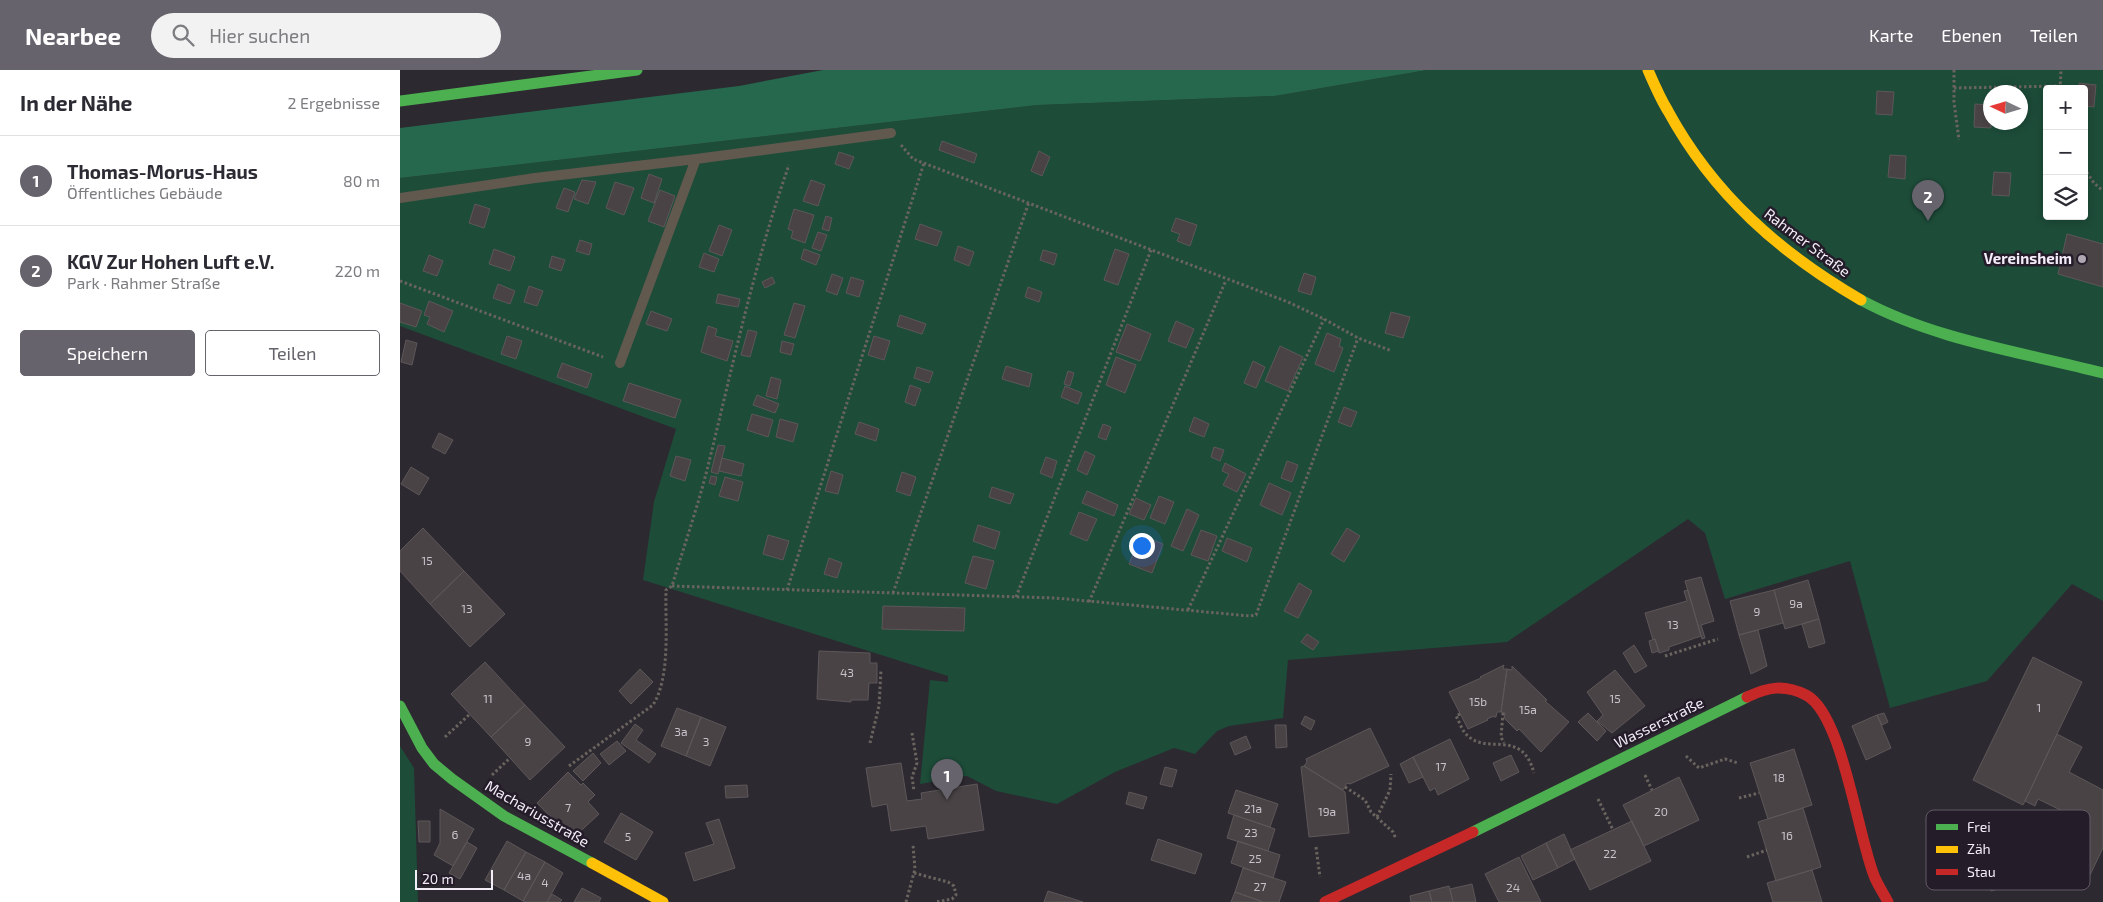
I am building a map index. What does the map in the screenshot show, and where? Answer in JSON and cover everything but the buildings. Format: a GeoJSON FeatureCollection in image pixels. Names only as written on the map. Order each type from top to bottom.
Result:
{"type":"FeatureCollection","features":[{"type":"Feature","properties":{"kind":"main road"},"geometry":{"type":"LineString","coordinates":[[400,101],[637,70]]}},
{"type":"Feature","properties":{"kind":"main road","name":"Rahmer Straße"},"geometry":{"type":"LineString","coordinates":[[1648,70],[1655,87],[1683,136],[1714,180],[1757,226],[1808,266],[1847,292],[1905,320],[1962,337],[2103,373]]}},
{"type":"Feature","properties":{"kind":"main road","name":"Wasserstraße"},"geometry":{"type":"LineString","coordinates":[[1325,902],[1507,816],[1686,725],[1761,690],[1772,687],[1784,688],[1807,695],[1821,710],[1834,733],[1875,878],[1888,902]]}},
{"type":"Feature","properties":{"kind":"main road","name":"Machariusstraße"},"geometry":{"type":"LineString","coordinates":[[400,706],[422,748],[434,764],[452,779],[504,816],[663,902]]}},
{"type":"Feature","properties":{"kind":"lane"},"geometry":{"type":"LineString","coordinates":[[400,198],[535,178],[891,133]]}},
{"type":"Feature","properties":{"kind":"lane"},"geometry":{"type":"LineString","coordinates":[[620,363],[696,159]]}},
{"type":"Feature","properties":{"kind":"path"},"geometry":{"type":"LineString","coordinates":[[1954,70],[1959,140]]}},
{"type":"Feature","properties":{"kind":"path"},"geometry":{"type":"LineString","coordinates":[[2060,85],[2061,70]]}},
{"type":"Feature","properties":{"kind":"path"},"geometry":{"type":"LineString","coordinates":[[1954,88],[2043,87]]}},
{"type":"Feature","properties":{"kind":"path"},"geometry":{"type":"LineString","coordinates":[[891,133],[913,158],[1226,280],[1288,302],[1358,338],[1392,351]]}},
{"type":"Feature","properties":{"kind":"path"},"geometry":{"type":"LineString","coordinates":[[672,586],[708,468],[740,330],[770,218],[796,145]]}},
{"type":"Feature","properties":{"kind":"path"},"geometry":{"type":"LineString","coordinates":[[788,590],[924,162]]}},
{"type":"Feature","properties":{"kind":"path"},"geometry":{"type":"LineString","coordinates":[[2088,174],[2103,191]]}},
{"type":"Feature","properties":{"kind":"path"},"geometry":{"type":"LineString","coordinates":[[893,593],[1029,202]]}},
{"type":"Feature","properties":{"kind":"path"},"geometry":{"type":"LineString","coordinates":[[1016,597],[1151,250]]}},
{"type":"Feature","properties":{"kind":"path"},"geometry":{"type":"LineString","coordinates":[[1089,602],[1226,280]]}},
{"type":"Feature","properties":{"kind":"path"},"geometry":{"type":"LineString","coordinates":[[400,281],[620,363]]}},
{"type":"Feature","properties":{"kind":"path"},"geometry":{"type":"LineString","coordinates":[[1188,611],[1324,319]]}},
{"type":"Feature","properties":{"kind":"path"},"geometry":{"type":"LineString","coordinates":[[569,766],[653,705],[663,679],[666,590],[672,586],[1016,597],[1256,615],[1358,338]]}},
{"type":"Feature","properties":{"kind":"path"},"geometry":{"type":"LineString","coordinates":[[1665,656],[1718,639]]}},
{"type":"Feature","properties":{"kind":"path"},"geometry":{"type":"LineString","coordinates":[[870,743],[879,706],[881,670]]}},
{"type":"Feature","properties":{"kind":"path"},"geometry":{"type":"LineString","coordinates":[[1503,713],[1501,737],[1504,743]]}},
{"type":"Feature","properties":{"kind":"path"},"geometry":{"type":"LineString","coordinates":[[445,737],[470,714]]}},
{"type":"Feature","properties":{"kind":"path"},"geometry":{"type":"LineString","coordinates":[[1460,714],[1456,716],[1469,737],[1482,742],[1504,743],[1512,746],[1527,757],[1534,776]]}},
{"type":"Feature","properties":{"kind":"path"},"geometry":{"type":"LineString","coordinates":[[912,733],[917,764],[912,777],[914,791]]}},
{"type":"Feature","properties":{"kind":"path"},"geometry":{"type":"LineString","coordinates":[[1688,757],[1699,768],[1725,759],[1738,763]]}},
{"type":"Feature","properties":{"kind":"path"},"geometry":{"type":"LineString","coordinates":[[488,779],[510,758]]}},
{"type":"Feature","properties":{"kind":"path"},"geometry":{"type":"LineString","coordinates":[[1377,818],[1390,790],[1391,774]]}},
{"type":"Feature","properties":{"kind":"path"},"geometry":{"type":"LineString","coordinates":[[1647,780],[1652,790]]}},
{"type":"Feature","properties":{"kind":"path"},"geometry":{"type":"LineString","coordinates":[[1345,787],[1365,800],[1371,812],[1393,832],[1397,840]]}},
{"type":"Feature","properties":{"kind":"path"},"geometry":{"type":"LineString","coordinates":[[1739,798],[1760,793]]}},
{"type":"Feature","properties":{"kind":"path"},"geometry":{"type":"LineString","coordinates":[[1599,801],[1613,830]]}},
{"type":"Feature","properties":{"kind":"path"},"geometry":{"type":"LineString","coordinates":[[906,902],[914,872],[913,845]]}},
{"type":"Feature","properties":{"kind":"path"},"geometry":{"type":"LineString","coordinates":[[1316,847],[1318,872],[1323,883]]}},
{"type":"Feature","properties":{"kind":"path"},"geometry":{"type":"LineString","coordinates":[[1747,857],[1767,850]]}},
{"type":"Feature","properties":{"kind":"path"},"geometry":{"type":"LineString","coordinates":[[914,872],[954,886],[956,895],[952,899],[936,902]]}},
{"type":"Feature","properties":{"kind":"green space"},"geometry":{"type":"Polygon","coordinates":[[[823,70],[1427,70],[1275,96],[1038,105],[400,178],[400,128],[739,86],[823,70]]]}},
{"type":"Feature","properties":{"kind":"green space"},"geometry":{"type":"Polygon","coordinates":[[[1427,70],[2103,70],[2103,601],[2072,584],[1987,681],[1890,708],[1850,561],[1725,599],[1705,533],[1688,519],[1507,642],[1288,660],[1283,718],[1229,726],[1217,731],[1195,754],[1174,748],[1115,772],[1057,804],[996,791],[967,776],[920,784],[930,680],[948,682],[948,676],[643,580],[654,502],[676,429],[400,326],[400,178],[1038,105],[1275,96],[1427,70]]]}},
{"type":"Feature","properties":{"kind":"green space"},"geometry":{"type":"Polygon","coordinates":[[[400,746],[414,768],[418,902],[400,902],[400,746]]]}},
{"type":"Feature","properties":{"kind":"traffic: fast"},"geometry":{"type":"LineString","coordinates":[[400,101],[637,70]]}},
{"type":"Feature","properties":{"kind":"traffic: fast"},"geometry":{"type":"LineString","coordinates":[[1861,300],[1889,314],[1949,335],[1979,344],[2103,373]]}},
{"type":"Feature","properties":{"kind":"traffic: fast"},"geometry":{"type":"LineString","coordinates":[[1473,832],[1747,697]]}},
{"type":"Feature","properties":{"kind":"traffic: fast"},"geometry":{"type":"LineString","coordinates":[[400,706],[422,748],[434,764],[452,779],[504,816],[592,863]]}},
{"type":"Feature","properties":{"kind":"traffic: slow"},"geometry":{"type":"LineString","coordinates":[[1648,70],[1662,101],[1686,141],[1727,195],[1776,241],[1831,282],[1861,300]]}},
{"type":"Feature","properties":{"kind":"traffic: slow"},"geometry":{"type":"LineString","coordinates":[[592,863],[663,902]]}},
{"type":"Feature","properties":{"kind":"traffic: jam"},"geometry":{"type":"LineString","coordinates":[[1747,697],[1769,689],[1783,688],[1806,695],[1819,707],[1830,726],[1840,751],[1869,860],[1875,878],[1888,902]]}},
{"type":"Feature","properties":{"kind":"traffic: jam"},"geometry":{"type":"LineString","coordinates":[[1325,902],[1473,832]]}},
{"type":"Feature","properties":{"kind":"place","name":"KGV Zur Hohen Luft e.V."},"geometry":{"type":"Point","coordinates":[1928,221]}},
{"type":"Feature","properties":{"kind":"place","name":"Vereinsheim"},"geometry":{"type":"Point","coordinates":[2082,259]}},
{"type":"Feature","properties":{"kind":"place","name":"Thomas-Morus-Haus"},"geometry":{"type":"Point","coordinates":[947,800]}}]}
